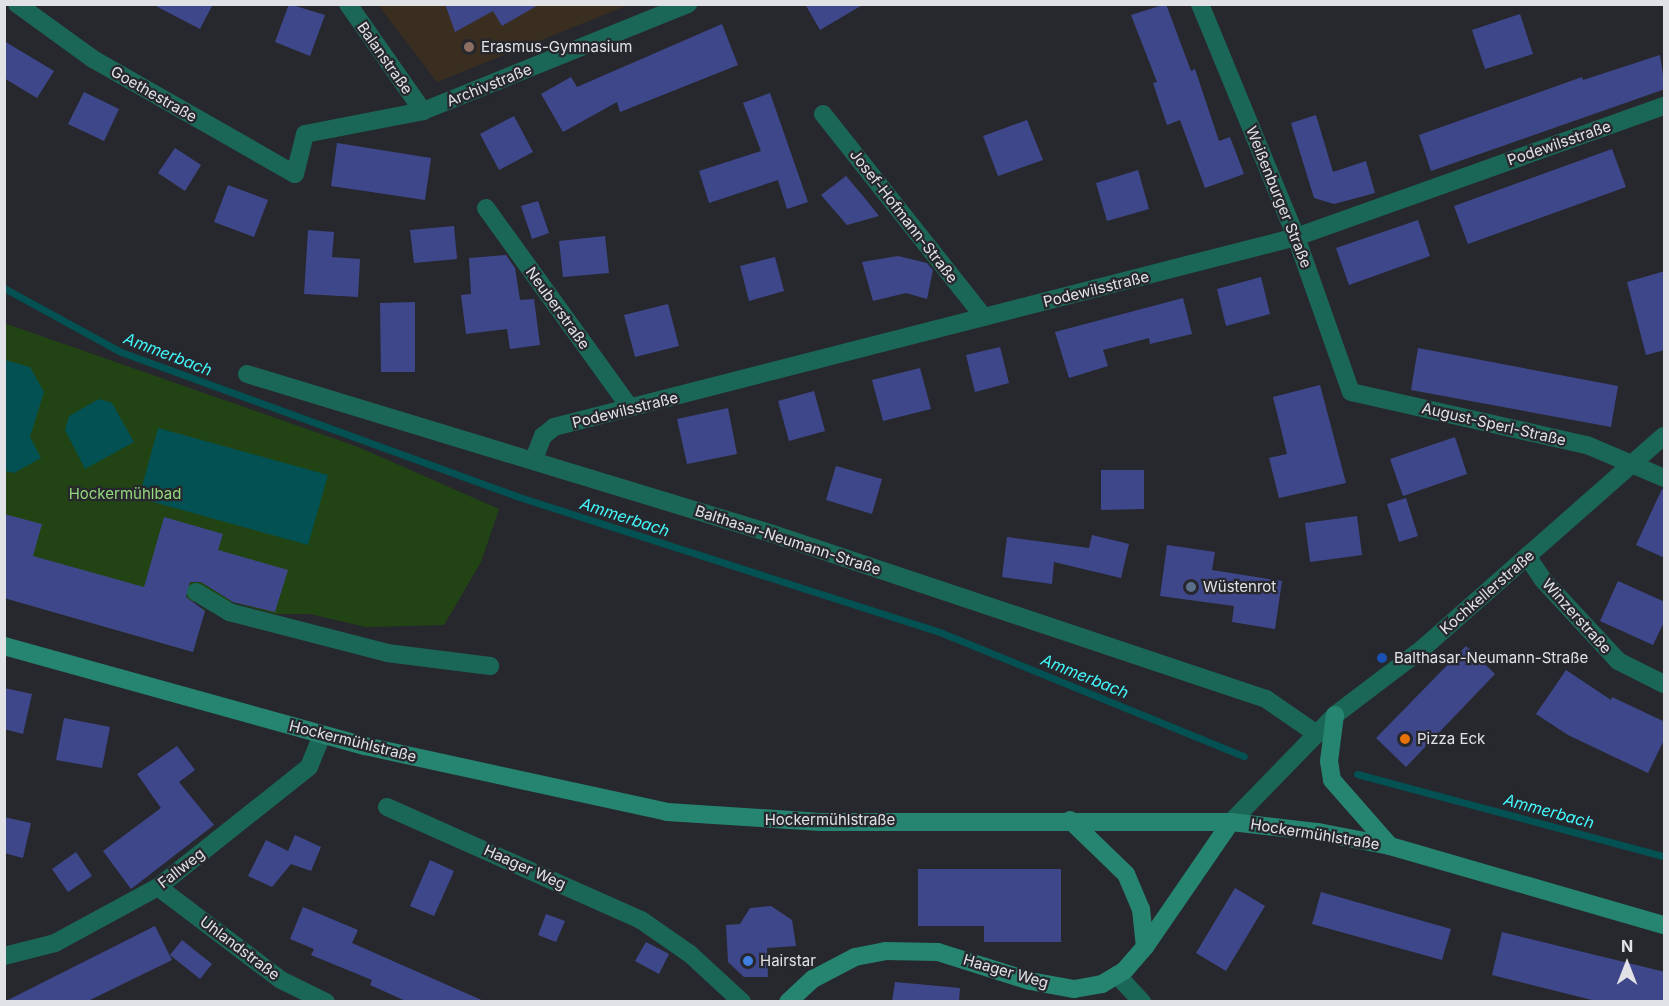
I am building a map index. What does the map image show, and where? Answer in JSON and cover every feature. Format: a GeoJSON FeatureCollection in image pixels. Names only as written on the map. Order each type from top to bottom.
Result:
{"type":"FeatureCollection","features":[{"type":"Feature","properties":{"kind":"main road","name":"Hockermühlstraße"},"geometry":{"type":"LineString","coordinates":[[4,646],[322,734],[569,793],[667,812],[821,822],[1070,819],[1231,822],[1328,833],[1390,846],[1665,924]]}},
{"type":"Feature","properties":{"kind":"main road"},"geometry":{"type":"LineString","coordinates":[[1335,716],[1329,761],[1332,780],[1390,846]]}},
{"type":"Feature","properties":{"kind":"main road"},"geometry":{"type":"LineString","coordinates":[[1070,819],[1125,874],[1141,909],[1145,947]]}},
{"type":"Feature","properties":{"kind":"main road","name":"Haager Weg"},"geometry":{"type":"LineString","coordinates":[[788,1002],[813,978],[855,957],[885,951],[938,952],[1029,981],[1074,989],[1102,984],[1117,975],[1145,947],[1231,822]]}},
{"type":"Feature","properties":{"kind":"street","name":"Goethestraße"},"geometry":{"type":"LineString","coordinates":[[18,4],[93,59],[295,174]]}},
{"type":"Feature","properties":{"kind":"street","name":"Balanstraße"},"geometry":{"type":"LineString","coordinates":[[348,4],[423,111]]}},
{"type":"Feature","properties":{"kind":"street","name":"Archivstraße"},"geometry":{"type":"LineString","coordinates":[[295,174],[305,134],[423,111],[688,4]]}},
{"type":"Feature","properties":{"kind":"street","name":"Weißenburger Straße"},"geometry":{"type":"LineString","coordinates":[[1200,4],[1296,237],[1351,392]]}},
{"type":"Feature","properties":{"kind":"street","name":"Podewilsstraße"},"geometry":{"type":"LineString","coordinates":[[534,459],[543,436],[554,427],[1296,237],[1665,106]]}},
{"type":"Feature","properties":{"kind":"street","name":"Josef-Hofmann-Straße"},"geometry":{"type":"LineString","coordinates":[[823,114],[984,317]]}},
{"type":"Feature","properties":{"kind":"street","name":"Neuberstraße"},"geometry":{"type":"LineString","coordinates":[[486,208],[630,408]]}},
{"type":"Feature","properties":{"kind":"street","name":"Balthasar-Neumann-Straße"},"geometry":{"type":"LineString","coordinates":[[247,374],[534,459],[1266,699],[1317,734]]}},
{"type":"Feature","properties":{"kind":"street","name":"August-Sperl-Straße"},"geometry":{"type":"LineString","coordinates":[[1351,392],[1587,445],[1665,478]]}},
{"type":"Feature","properties":{"kind":"street","name":"Kochkellerstraße"},"geometry":{"type":"LineString","coordinates":[[1231,822],[1335,716],[1422,649],[1665,436]]}},
{"type":"Feature","properties":{"kind":"street","name":"Winzerstraße"},"geometry":{"type":"LineString","coordinates":[[1527,556],[1544,581],[1618,661],[1665,684]]}},
{"type":"Feature","properties":{"kind":"street"},"geometry":{"type":"LineString","coordinates":[[196,592],[230,612],[376,650],[490,666]]}},
{"type":"Feature","properties":{"kind":"street","name":"Fallweg"},"geometry":{"type":"LineString","coordinates":[[4,956],[55,943],[158,887],[309,767],[322,734]]}},
{"type":"Feature","properties":{"kind":"street","name":"Haager Weg"},"geometry":{"type":"LineString","coordinates":[[387,807],[641,920],[690,954],[742,1002]]}},
{"type":"Feature","properties":{"kind":"street","name":"Uhlandstraße"},"geometry":{"type":"LineString","coordinates":[[158,887],[281,980],[326,1002]]}},
{"type":"Feature","properties":{"kind":"street"},"geometry":{"type":"LineString","coordinates":[[1117,975],[1140,1001]]}},
{"type":"Feature","properties":{"kind":"shaded area","name":"Erasmus-Gymnasium"},"geometry":{"type":"Polygon","coordinates":[[[378,5],[628,5],[437,82],[378,5]]]}},
{"type":"Feature","properties":{"kind":"green space","name":"Hockermühlbad"},"geometry":{"type":"Polygon","coordinates":[[[4,323],[358,447],[499,509],[481,562],[444,625],[366,627],[310,614],[275,614],[196,592],[192,605],[205,609],[193,652],[5,598],[4,323]]]}},
{"type":"Feature","properties":{"kind":"water"},"geometry":{"type":"Polygon","coordinates":[[[5,360],[30,367],[44,392],[30,437],[41,458],[14,473],[5,471],[5,360]]]}},
{"type":"Feature","properties":{"kind":"water"},"geometry":{"type":"Polygon","coordinates":[[[99,399],[112,403],[134,442],[85,469],[65,430],[69,416],[99,399]]]}},
{"type":"Feature","properties":{"kind":"water"},"geometry":{"type":"Polygon","coordinates":[[[158,428],[328,475],[308,545],[139,498],[158,428]]]}},
{"type":"Feature","properties":{"kind":"building"},"geometry":{"type":"Polygon","coordinates":[[[152,4],[213,4],[200,29],[152,4]]]}},
{"type":"Feature","properties":{"kind":"building"},"geometry":{"type":"Polygon","coordinates":[[[289,4],[325,15],[310,56],[275,42],[289,4]]]}},
{"type":"Feature","properties":{"kind":"building"},"geometry":{"type":"Polygon","coordinates":[[[445,4],[540,4],[502,26],[493,11],[455,32],[445,4]]]}},
{"type":"Feature","properties":{"kind":"building"},"geometry":{"type":"Polygon","coordinates":[[[805,4],[864,4],[820,30],[805,4]]]}},
{"type":"Feature","properties":{"kind":"building"},"geometry":{"type":"Polygon","coordinates":[[[1166,4],[1191,71],[1195,69],[1219,141],[1230,137],[1244,174],[1205,188],[1180,120],[1167,125],[1153,83],[1157,82],[1131,15],[1166,4]]]}},
{"type":"Feature","properties":{"kind":"building"},"geometry":{"type":"Polygon","coordinates":[[[1520,14],[1533,54],[1485,69],[1472,30],[1520,14]]]}},
{"type":"Feature","properties":{"kind":"building"},"geometry":{"type":"Polygon","coordinates":[[[722,24],[738,65],[620,112],[617,102],[563,132],[541,94],[571,77],[577,87],[722,24]]]}},
{"type":"Feature","properties":{"kind":"building"},"geometry":{"type":"Polygon","coordinates":[[[4,41],[54,71],[37,98],[4,78],[4,41]]]}},
{"type":"Feature","properties":{"kind":"building"},"geometry":{"type":"Polygon","coordinates":[[[1660,55],[1665,89],[1431,171],[1419,135],[1582,77],[1583,80],[1660,55]]]}},
{"type":"Feature","properties":{"kind":"building"},"geometry":{"type":"Polygon","coordinates":[[[84,92],[119,109],[104,141],[68,124],[84,92]]]}},
{"type":"Feature","properties":{"kind":"building"},"geometry":{"type":"Polygon","coordinates":[[[770,93],[808,202],[787,209],[778,180],[709,203],[699,171],[761,151],[743,103],[770,93]]]}},
{"type":"Feature","properties":{"kind":"building"},"geometry":{"type":"Polygon","coordinates":[[[1316,115],[1333,172],[1366,161],[1375,193],[1334,204],[1314,198],[1291,123],[1316,115]]]}},
{"type":"Feature","properties":{"kind":"building"},"geometry":{"type":"Polygon","coordinates":[[[514,116],[533,152],[499,170],[480,134],[514,116]]]}},
{"type":"Feature","properties":{"kind":"building"},"geometry":{"type":"Polygon","coordinates":[[[1027,120],[1043,160],[998,176],[983,136],[1027,120]]]}},
{"type":"Feature","properties":{"kind":"building"},"geometry":{"type":"Polygon","coordinates":[[[337,143],[431,158],[425,200],[331,186],[337,143]]]}},
{"type":"Feature","properties":{"kind":"building"},"geometry":{"type":"Polygon","coordinates":[[[175,148],[201,165],[185,191],[158,173],[175,148]]]}},
{"type":"Feature","properties":{"kind":"building"},"geometry":{"type":"Polygon","coordinates":[[[1612,149],[1626,187],[1468,244],[1454,206],[1612,149]]]}},
{"type":"Feature","properties":{"kind":"building"},"geometry":{"type":"Polygon","coordinates":[[[1138,170],[1149,209],[1107,221],[1096,183],[1138,170]]]}},
{"type":"Feature","properties":{"kind":"building"},"geometry":{"type":"Polygon","coordinates":[[[846,176],[879,216],[847,225],[821,195],[846,176]]]}},
{"type":"Feature","properties":{"kind":"building"},"geometry":{"type":"Polygon","coordinates":[[[228,185],[268,200],[254,237],[214,222],[228,185]]]}},
{"type":"Feature","properties":{"kind":"building"},"geometry":{"type":"Polygon","coordinates":[[[538,201],[549,233],[532,239],[521,206],[538,201]]]}},
{"type":"Feature","properties":{"kind":"building"},"geometry":{"type":"Polygon","coordinates":[[[1418,220],[1430,256],[1349,285],[1336,248],[1418,220]]]}},
{"type":"Feature","properties":{"kind":"building"},"geometry":{"type":"Polygon","coordinates":[[[454,226],[457,259],[414,263],[410,230],[454,226]]]}},
{"type":"Feature","properties":{"kind":"building"},"geometry":{"type":"Polygon","coordinates":[[[308,230],[334,232],[332,257],[360,259],[358,297],[304,294],[308,230]]]}},
{"type":"Feature","properties":{"kind":"building"},"geometry":{"type":"Polygon","coordinates":[[[605,236],[609,273],[563,277],[559,241],[605,236]]]}},
{"type":"Feature","properties":{"kind":"building"},"geometry":{"type":"Polygon","coordinates":[[[506,255],[515,268],[520,300],[534,299],[540,345],[510,349],[507,329],[466,334],[461,295],[471,294],[469,258],[506,255]]]}},
{"type":"Feature","properties":{"kind":"building"},"geometry":{"type":"Polygon","coordinates":[[[898,256],[927,263],[933,270],[927,299],[906,293],[873,301],[862,262],[898,256]]]}},
{"type":"Feature","properties":{"kind":"building"},"geometry":{"type":"Polygon","coordinates":[[[775,257],[784,291],[749,301],[740,266],[775,257]]]}},
{"type":"Feature","properties":{"kind":"building"},"geometry":{"type":"Polygon","coordinates":[[[1665,271],[1665,350],[1646,355],[1627,282],[1665,271]]]}},
{"type":"Feature","properties":{"kind":"building"},"geometry":{"type":"Polygon","coordinates":[[[1261,277],[1270,314],[1226,326],[1217,289],[1261,277]]]}},
{"type":"Feature","properties":{"kind":"building"},"geometry":{"type":"Polygon","coordinates":[[[1183,298],[1192,334],[1150,344],[1149,338],[1103,350],[1108,366],[1069,378],[1055,332],[1183,298]]]}},
{"type":"Feature","properties":{"kind":"building"},"geometry":{"type":"Polygon","coordinates":[[[415,302],[415,372],[381,372],[380,303],[415,302]]]}},
{"type":"Feature","properties":{"kind":"building"},"geometry":{"type":"Polygon","coordinates":[[[668,304],[679,346],[635,357],[624,315],[668,304]]]}},
{"type":"Feature","properties":{"kind":"building"},"geometry":{"type":"Polygon","coordinates":[[[1000,347],[1009,383],[975,392],[966,355],[1000,347]]]}},
{"type":"Feature","properties":{"kind":"building"},"geometry":{"type":"Polygon","coordinates":[[[1418,348],[1618,386],[1611,427],[1411,390],[1418,348]]]}},
{"type":"Feature","properties":{"kind":"building"},"geometry":{"type":"Polygon","coordinates":[[[920,368],[931,409],[883,421],[872,380],[920,368]]]}},
{"type":"Feature","properties":{"kind":"building"},"geometry":{"type":"Polygon","coordinates":[[[1320,385],[1346,483],[1279,498],[1269,458],[1287,454],[1273,397],[1320,385]]]}},
{"type":"Feature","properties":{"kind":"building"},"geometry":{"type":"Polygon","coordinates":[[[814,391],[825,431],[789,441],[778,401],[814,391]]]}},
{"type":"Feature","properties":{"kind":"building"},"geometry":{"type":"Polygon","coordinates":[[[728,408],[737,454],[687,464],[677,419],[728,408]]]}},
{"type":"Feature","properties":{"kind":"building"},"geometry":{"type":"Polygon","coordinates":[[[1455,437],[1467,474],[1403,496],[1390,459],[1455,437]]]}},
{"type":"Feature","properties":{"kind":"building"},"geometry":{"type":"Polygon","coordinates":[[[836,466],[882,479],[872,514],[826,500],[836,466]]]}},
{"type":"Feature","properties":{"kind":"building"},"geometry":{"type":"Polygon","coordinates":[[[1101,470],[1144,470],[1144,509],[1101,510],[1101,470]]]}},
{"type":"Feature","properties":{"kind":"building"},"geometry":{"type":"Polygon","coordinates":[[[1662,489],[1665,489],[1665,558],[1636,545],[1662,489]]]}},
{"type":"Feature","properties":{"kind":"building"},"geometry":{"type":"Polygon","coordinates":[[[1406,498],[1418,536],[1399,542],[1387,504],[1406,498]]]}},
{"type":"Feature","properties":{"kind":"building"},"geometry":{"type":"Polygon","coordinates":[[[4,514],[42,524],[33,556],[144,587],[164,517],[223,534],[218,550],[288,570],[275,612],[233,602],[201,582],[190,582],[186,597],[205,611],[193,652],[4,598],[4,514]]]}},
{"type":"Feature","properties":{"kind":"building"},"geometry":{"type":"Polygon","coordinates":[[[1357,516],[1362,555],[1310,562],[1305,523],[1357,516]]]}},
{"type":"Feature","properties":{"kind":"building"},"geometry":{"type":"Polygon","coordinates":[[[1092,535],[1129,544],[1121,578],[1054,562],[1052,584],[1002,577],[1007,537],[1089,548],[1092,535]]]}},
{"type":"Feature","properties":{"kind":"building"},"geometry":{"type":"Polygon","coordinates":[[[1167,545],[1215,552],[1212,570],[1282,581],[1275,629],[1232,622],[1234,606],[1160,596],[1167,545]]]}},
{"type":"Feature","properties":{"kind":"building"},"geometry":{"type":"Polygon","coordinates":[[[1618,581],[1665,602],[1665,620],[1653,645],[1600,621],[1618,581]]]}},
{"type":"Feature","properties":{"kind":"building"},"geometry":{"type":"Polygon","coordinates":[[[1466,646],[1495,674],[1406,767],[1376,738],[1466,646]]]}},
{"type":"Feature","properties":{"kind":"building"},"geometry":{"type":"Polygon","coordinates":[[[1566,670],[1611,700],[1612,697],[1665,722],[1665,738],[1648,773],[1568,735],[1536,714],[1566,670]]]}},
{"type":"Feature","properties":{"kind":"building"},"geometry":{"type":"Polygon","coordinates":[[[4,688],[32,694],[23,734],[4,729],[4,688]]]}},
{"type":"Feature","properties":{"kind":"building"},"geometry":{"type":"Polygon","coordinates":[[[64,718],[110,727],[102,768],[56,760],[64,718]]]}},
{"type":"Feature","properties":{"kind":"building"},"geometry":{"type":"Polygon","coordinates":[[[177,746],[195,770],[179,782],[214,825],[131,889],[103,851],[161,808],[137,774],[177,746]]]}},
{"type":"Feature","properties":{"kind":"building"},"geometry":{"type":"Polygon","coordinates":[[[4,817],[31,823],[23,858],[4,853],[4,817]]]}},
{"type":"Feature","properties":{"kind":"building"},"geometry":{"type":"Polygon","coordinates":[[[295,835],[321,847],[311,871],[291,864],[272,887],[248,876],[266,840],[288,851],[295,835]]]}},
{"type":"Feature","properties":{"kind":"building"},"geometry":{"type":"Polygon","coordinates":[[[76,852],[92,876],[68,892],[52,869],[76,852]]]}},
{"type":"Feature","properties":{"kind":"building"},"geometry":{"type":"Polygon","coordinates":[[[430,860],[454,871],[434,916],[410,906],[430,860]]]}},
{"type":"Feature","properties":{"kind":"building"},"geometry":{"type":"Polygon","coordinates":[[[918,869],[1061,869],[1061,942],[984,942],[984,926],[918,926],[918,869]]]}},
{"type":"Feature","properties":{"kind":"building"},"geometry":{"type":"Polygon","coordinates":[[[1235,888],[1265,906],[1226,971],[1196,953],[1235,888]]]}},
{"type":"Feature","properties":{"kind":"building"},"geometry":{"type":"Polygon","coordinates":[[[1321,892],[1451,929],[1442,960],[1312,924],[1321,892]]]}},
{"type":"Feature","properties":{"kind":"building"},"geometry":{"type":"Polygon","coordinates":[[[771,906],[792,920],[796,946],[767,948],[768,977],[744,977],[728,962],[726,925],[740,924],[750,908],[771,906]]]}},
{"type":"Feature","properties":{"kind":"building"},"geometry":{"type":"Polygon","coordinates":[[[303,907],[358,930],[352,943],[486,1002],[408,1002],[370,985],[372,980],[311,955],[314,949],[290,939],[303,907]]]}},
{"type":"Feature","properties":{"kind":"building"},"geometry":{"type":"Polygon","coordinates":[[[546,914],[565,921],[556,942],[538,935],[546,914]]]}},
{"type":"Feature","properties":{"kind":"building"},"geometry":{"type":"Polygon","coordinates":[[[155,926],[172,960],[86,1002],[4,1002],[155,926]]]}},
{"type":"Feature","properties":{"kind":"building"},"geometry":{"type":"Polygon","coordinates":[[[1502,932],[1665,972],[1665,1002],[1600,1002],[1492,975],[1502,932]]]}},
{"type":"Feature","properties":{"kind":"building"},"geometry":{"type":"Polygon","coordinates":[[[182,940],[212,964],[200,979],[170,955],[182,940]]]}},
{"type":"Feature","properties":{"kind":"building"},"geometry":{"type":"Polygon","coordinates":[[[646,942],[669,954],[659,974],[635,961],[646,942]]]}},
{"type":"Feature","properties":{"kind":"building"},"geometry":{"type":"Polygon","coordinates":[[[895,982],[960,988],[959,1002],[892,1002],[895,982]]]}},
{"type":"Feature","properties":{"kind":"waterway","name":"Ammerbach"},"geometry":{"type":"LineString","coordinates":[[4,288],[121,352],[516,496],[942,633],[1244,756]]}},
{"type":"Feature","properties":{"kind":"waterway","name":"Ammerbach"},"geometry":{"type":"LineString","coordinates":[[1357,774],[1664,856]]}},
{"type":"Feature","properties":{"kind":"place","name":"Erasmus-Gymnasium"},"geometry":{"type":"Point","coordinates":[469,47]}},
{"type":"Feature","properties":{"kind":"place","name":"Wüstenrot"},"geometry":{"type":"Point","coordinates":[1191,587]}},
{"type":"Feature","properties":{"kind":"place","name":"Balthasar-Neumann-Straße"},"geometry":{"type":"Point","coordinates":[1382,658]}},
{"type":"Feature","properties":{"kind":"place","name":"Pizza Eck"},"geometry":{"type":"Point","coordinates":[1405,739]}},
{"type":"Feature","properties":{"kind":"place","name":"Hairstar"},"geometry":{"type":"Point","coordinates":[748,961]}}]}
